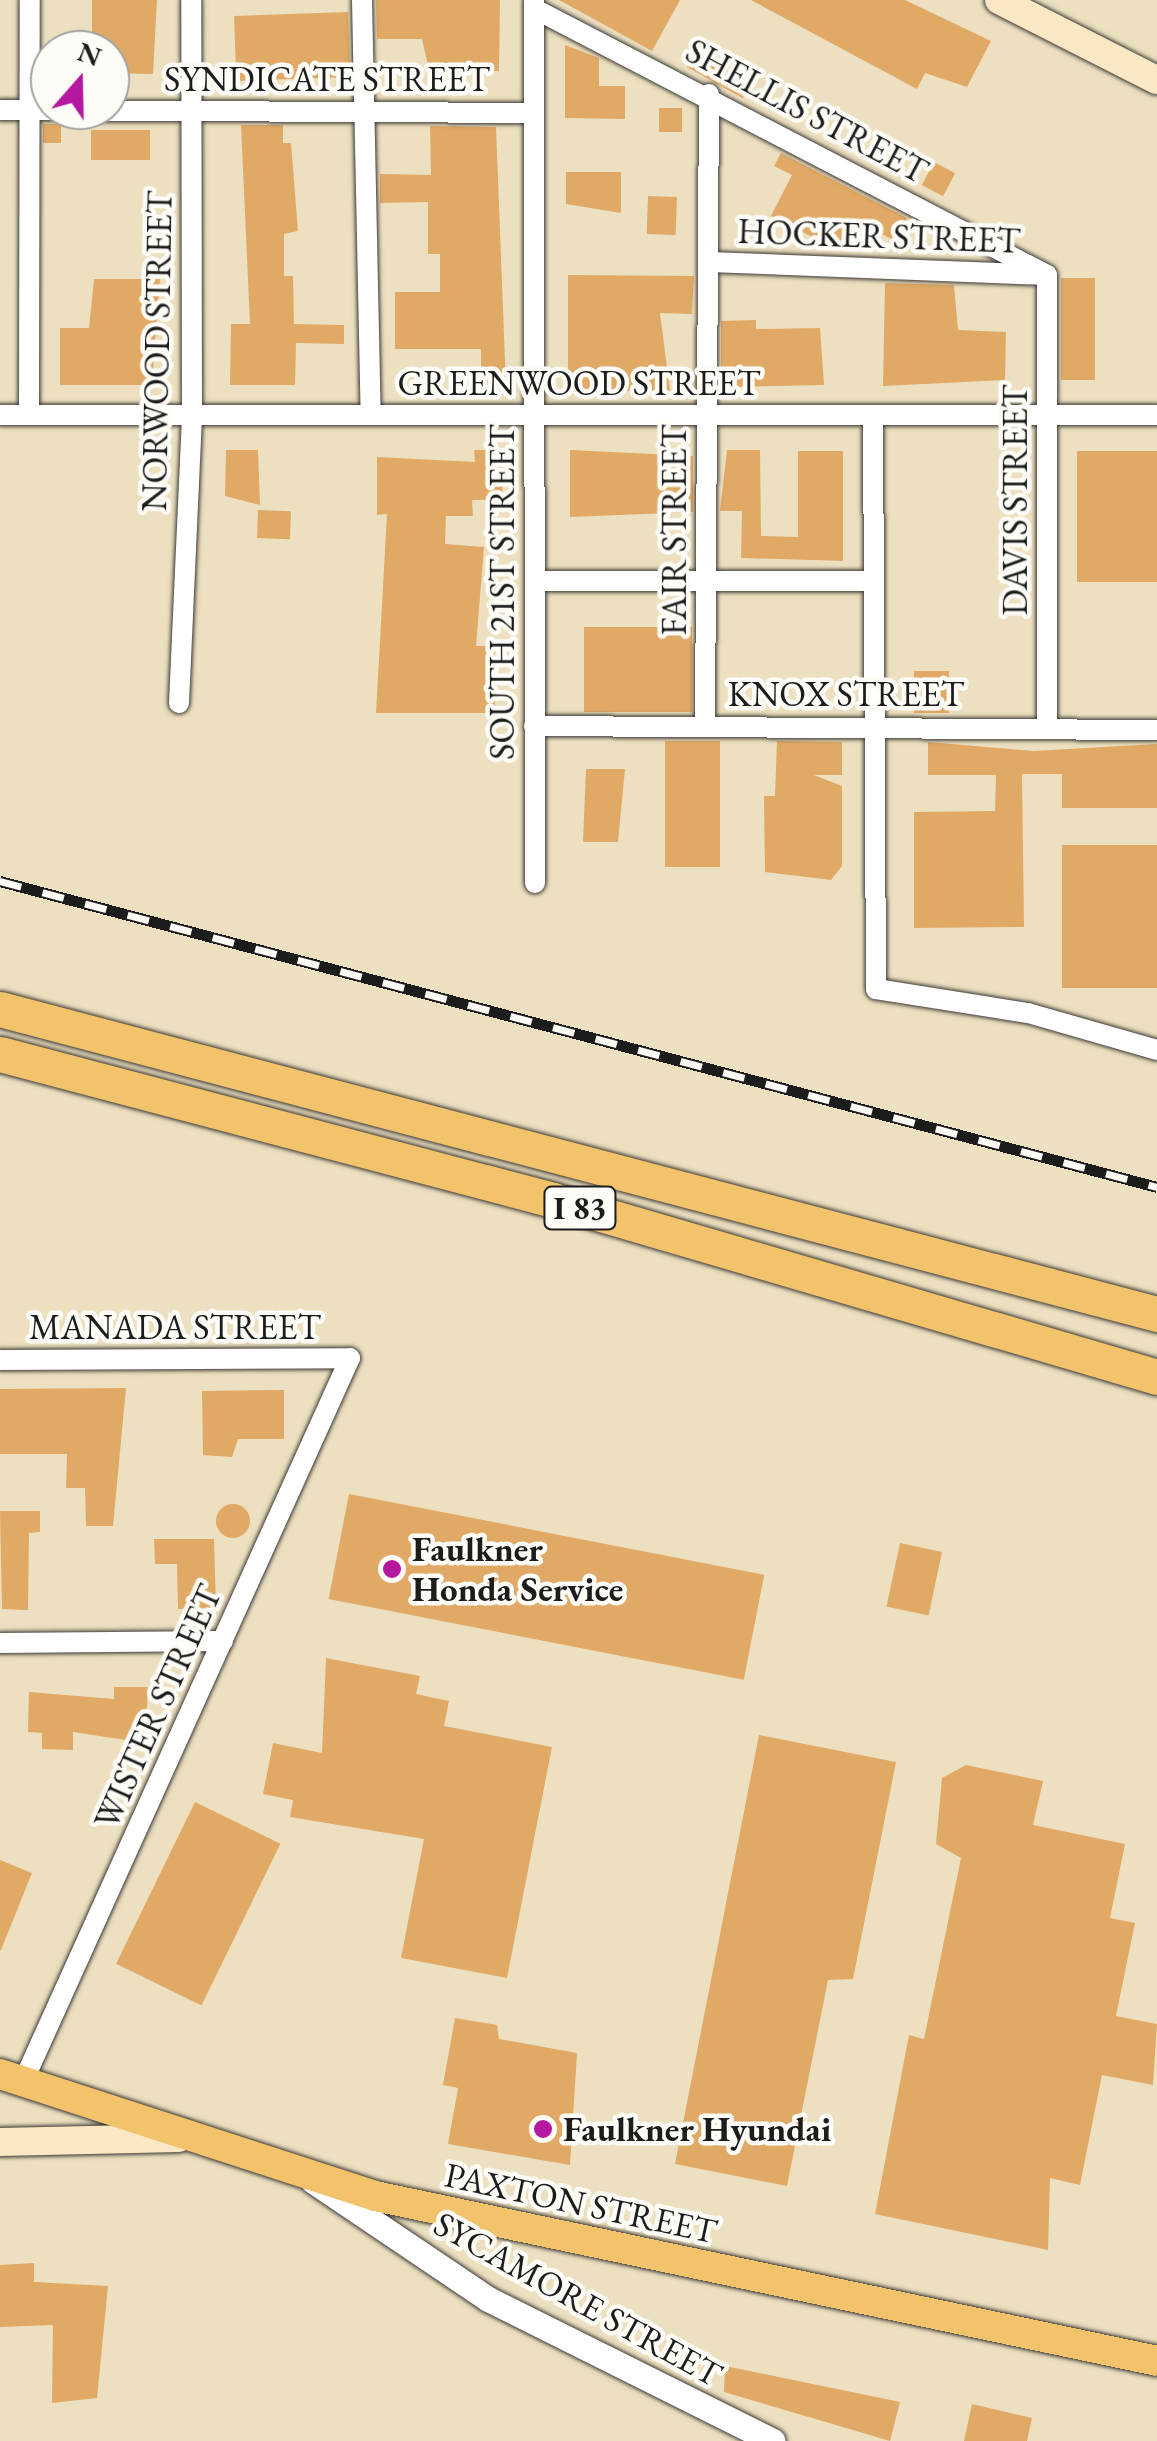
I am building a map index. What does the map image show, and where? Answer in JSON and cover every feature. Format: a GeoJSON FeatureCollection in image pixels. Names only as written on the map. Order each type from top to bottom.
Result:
{"type":"FeatureCollection","features":[{"type":"Feature","properties":{"kind":"highway","name":"I 83"},"geometry":{"type":"LineString","coordinates":[[0,1009],[1157,1314]]}},
{"type":"Feature","properties":{"kind":"highway","name":"I 83"},"geometry":{"type":"LineString","coordinates":[[0,1054],[553,1200],[1157,1378]]}},
{"type":"Feature","properties":{"kind":"main road"},"geometry":{"type":"LineString","coordinates":[[998,0],[1157,80]]}},
{"type":"Feature","properties":{"kind":"main road","name":"PAXTON STREET"},"geometry":{"type":"LineString","coordinates":[[11,2078],[179,2138],[305,2176],[615,2252],[1157,2361]]}},
{"type":"Feature","properties":{"kind":"main road"},"geometry":{"type":"LineString","coordinates":[[0,2142],[179,2138]]}},
{"type":"Feature","properties":{"kind":"street"},"geometry":{"type":"LineString","coordinates":[[30,0],[30,30]]}},
{"type":"Feature","properties":{"kind":"street","name":"NORWOOD STREET"},"geometry":{"type":"LineString","coordinates":[[179,704],[192,415],[191,0]]}},
{"type":"Feature","properties":{"kind":"street"},"geometry":{"type":"LineString","coordinates":[[362,0],[371,415]]}},
{"type":"Feature","properties":{"kind":"street","name":"SHELLIS STREET"},"geometry":{"type":"LineString","coordinates":[[534,4],[1048,276]]}},
{"type":"Feature","properties":{"kind":"street","name":"SOUTH 21ST STREET"},"geometry":{"type":"LineString","coordinates":[[534,4],[535,883]]}},
{"type":"Feature","properties":{"kind":"street","name":"FAIR STREET"},"geometry":{"type":"LineString","coordinates":[[705,726],[710,94]]}},
{"type":"Feature","properties":{"kind":"street","name":"SYNDICATE STREET"},"geometry":{"type":"LineString","coordinates":[[0,110],[30,110]]}},
{"type":"Feature","properties":{"kind":"street","name":"SYNDICATE STREET"},"geometry":{"type":"LineString","coordinates":[[130,111],[533,113]]}},
{"type":"Feature","properties":{"kind":"street"},"geometry":{"type":"LineString","coordinates":[[29,415],[31,130]]}},
{"type":"Feature","properties":{"kind":"street","name":"HOCKER STREET"},"geometry":{"type":"LineString","coordinates":[[709,262],[1048,276]]}},
{"type":"Feature","properties":{"kind":"street","name":"DAVIS STREET"},"geometry":{"type":"LineString","coordinates":[[1047,725],[1048,276]]}},
{"type":"Feature","properties":{"kind":"street","name":"GREENWOOD STREET"},"geometry":{"type":"LineString","coordinates":[[0,415],[1157,415]]}},
{"type":"Feature","properties":{"kind":"street"},"geometry":{"type":"LineString","coordinates":[[873,416],[876,989],[1028,1013],[1157,1050]]}},
{"type":"Feature","properties":{"kind":"street"},"geometry":{"type":"LineString","coordinates":[[534,580],[874,580]]}},
{"type":"Feature","properties":{"kind":"street","name":"KNOX STREET"},"geometry":{"type":"LineString","coordinates":[[534,726],[1047,725],[1157,730]]}},
{"type":"Feature","properties":{"kind":"street","name":"MANADA STREET"},"geometry":{"type":"LineString","coordinates":[[0,1360],[350,1358]]}},
{"type":"Feature","properties":{"kind":"street","name":"WISTER STREET"},"geometry":{"type":"LineString","coordinates":[[11,2078],[223,1641],[350,1358]]}},
{"type":"Feature","properties":{"kind":"street"},"geometry":{"type":"LineString","coordinates":[[0,1644],[223,1641]]}},
{"type":"Feature","properties":{"kind":"street","name":"SYCAMORE STREET"},"geometry":{"type":"LineString","coordinates":[[305,2176],[488,2299],[773,2441]]}},
{"type":"Feature","properties":{"kind":"building"},"geometry":{"type":"Polygon","coordinates":[[[92,0],[157,0],[153,74],[130,73],[130,30],[92,30],[92,0]]]}},
{"type":"Feature","properties":{"kind":"building"},"geometry":{"type":"Polygon","coordinates":[[[376,0],[500,0],[499,71],[429,70],[422,39],[377,39],[376,0]]]}},
{"type":"Feature","properties":{"kind":"building"},"geometry":{"type":"Polygon","coordinates":[[[559,0],[680,0],[652,51],[559,0]]]}},
{"type":"Feature","properties":{"kind":"building"},"geometry":{"type":"Polygon","coordinates":[[[751,0],[905,0],[991,41],[967,87],[925,73],[917,89],[751,0]]]}},
{"type":"Feature","properties":{"kind":"building"},"geometry":{"type":"Polygon","coordinates":[[[348,12],[350,77],[236,81],[234,16],[348,12]]]}},
{"type":"Feature","properties":{"kind":"building"},"geometry":{"type":"Polygon","coordinates":[[[565,45],[599,58],[599,86],[625,86],[625,119],[565,118],[565,45]]]}},
{"type":"Feature","properties":{"kind":"building"},"geometry":{"type":"Polygon","coordinates":[[[698,47],[754,78],[743,98],[687,67],[698,47]]]}},
{"type":"Feature","properties":{"kind":"building"},"geometry":{"type":"Polygon","coordinates":[[[659,108],[682,108],[682,132],[659,132],[659,108]]]}},
{"type":"Feature","properties":{"kind":"building"},"geometry":{"type":"Polygon","coordinates":[[[241,125],[283,125],[283,143],[291,143],[298,231],[284,234],[284,276],[293,276],[294,324],[344,325],[344,344],[296,343],[295,385],[230,385],[231,324],[250,324],[241,125]]]}},
{"type":"Feature","properties":{"kind":"building"},"geometry":{"type":"Polygon","coordinates":[[[430,126],[496,127],[506,387],[481,388],[481,349],[395,349],[395,292],[440,292],[440,254],[428,254],[428,202],[380,203],[380,174],[431,175],[430,126]]]}},
{"type":"Feature","properties":{"kind":"building"},"geometry":{"type":"Polygon","coordinates":[[[43,130],[61,130],[61,143],[43,143],[43,130]]]}},
{"type":"Feature","properties":{"kind":"building"},"geometry":{"type":"Polygon","coordinates":[[[91,130],[150,130],[150,160],[91,160],[91,130]]]}},
{"type":"Feature","properties":{"kind":"building"},"geometry":{"type":"Polygon","coordinates":[[[781,153],[907,218],[895,241],[864,224],[842,252],[771,216],[792,175],[774,166],[781,153]]]}},
{"type":"Feature","properties":{"kind":"building"},"geometry":{"type":"Polygon","coordinates":[[[934,162],[955,173],[943,196],[922,185],[934,162]]]}},
{"type":"Feature","properties":{"kind":"building"},"geometry":{"type":"Polygon","coordinates":[[[566,172],[621,172],[621,213],[566,204],[566,172]]]}},
{"type":"Feature","properties":{"kind":"building"},"geometry":{"type":"Polygon","coordinates":[[[648,196],[677,197],[676,235],[647,234],[648,196]]]}},
{"type":"Feature","properties":{"kind":"building"},"geometry":{"type":"Polygon","coordinates":[[[568,275],[694,276],[692,314],[660,313],[670,391],[568,391],[568,275]]]}},
{"type":"Feature","properties":{"kind":"building"},"geometry":{"type":"Polygon","coordinates":[[[1061,278],[1095,278],[1095,380],[1061,380],[1061,278]]]}},
{"type":"Feature","properties":{"kind":"building"},"geometry":{"type":"Polygon","coordinates":[[[94,279],[160,279],[152,385],[60,385],[60,328],[89,328],[94,279]]]}},
{"type":"Feature","properties":{"kind":"building"},"geometry":{"type":"Polygon","coordinates":[[[885,283],[954,285],[958,330],[1006,332],[1005,380],[883,386],[885,283]]]}},
{"type":"Feature","properties":{"kind":"building"},"geometry":{"type":"Polygon","coordinates":[[[756,320],[756,329],[820,328],[824,385],[721,387],[721,321],[756,320]]]}},
{"type":"Feature","properties":{"kind":"building"},"geometry":{"type":"Polygon","coordinates":[[[226,450],[258,450],[260,505],[225,496],[226,450]]]}},
{"type":"Feature","properties":{"kind":"building"},"geometry":{"type":"Polygon","coordinates":[[[474,450],[503,450],[502,500],[472,500],[473,516],[446,516],[445,544],[484,547],[476,646],[495,646],[495,713],[376,713],[387,514],[377,515],[377,457],[475,462],[474,450]]]}},
{"type":"Feature","properties":{"kind":"building"},"geometry":{"type":"Polygon","coordinates":[[[570,450],[693,456],[693,512],[570,517],[570,450]]]}},
{"type":"Feature","properties":{"kind":"building"},"geometry":{"type":"Polygon","coordinates":[[[727,450],[760,450],[761,536],[798,537],[798,451],[843,451],[843,561],[741,558],[742,511],[720,511],[727,450]]]}},
{"type":"Feature","properties":{"kind":"building"},"geometry":{"type":"Polygon","coordinates":[[[1077,451],[1157,451],[1157,582],[1077,582],[1077,451]]]}},
{"type":"Feature","properties":{"kind":"building"},"geometry":{"type":"Polygon","coordinates":[[[258,510],[291,511],[290,539],[257,538],[258,510]]]}},
{"type":"Feature","properties":{"kind":"building"},"geometry":{"type":"Polygon","coordinates":[[[584,627],[692,627],[692,712],[584,712],[584,627]]]}},
{"type":"Feature","properties":{"kind":"building"},"geometry":{"type":"Polygon","coordinates":[[[914,671],[949,671],[949,713],[914,713],[914,671]]]}},
{"type":"Feature","properties":{"kind":"building"},"geometry":{"type":"Polygon","coordinates":[[[665,741],[720,741],[720,867],[665,867],[665,741]]]}},
{"type":"Feature","properties":{"kind":"building"},"geometry":{"type":"Polygon","coordinates":[[[777,741],[842,742],[842,775],[814,775],[842,786],[842,866],[831,880],[765,872],[764,796],[775,796],[777,741]]]}},
{"type":"Feature","properties":{"kind":"building"},"geometry":{"type":"Polygon","coordinates":[[[928,742],[1033,751],[1157,744],[1157,808],[1062,808],[1062,774],[1022,774],[1024,927],[914,928],[914,812],[995,811],[996,775],[928,775],[928,742]]]}},
{"type":"Feature","properties":{"kind":"building"},"geometry":{"type":"Polygon","coordinates":[[[586,769],[625,769],[618,842],[583,842],[586,769]]]}},
{"type":"Feature","properties":{"kind":"building"},"geometry":{"type":"Polygon","coordinates":[[[1062,845],[1157,845],[1157,988],[1062,988],[1062,845]]]}},
{"type":"Feature","properties":{"kind":"building"},"geometry":{"type":"Polygon","coordinates":[[[126,1388],[113,1526],[86,1526],[85,1488],[66,1488],[67,1454],[0,1454],[0,1389],[126,1388]]]}},
{"type":"Feature","properties":{"kind":"building"},"geometry":{"type":"Polygon","coordinates":[[[284,1390],[284,1439],[238,1439],[232,1457],[203,1455],[202,1391],[284,1390]]]}},
{"type":"Feature","properties":{"kind":"building"},"geometry":{"type":"Polygon","coordinates":[[[349,1494],[764,1575],[744,1680],[329,1599],[349,1494]]]}},
{"type":"Feature","properties":{"kind":"building"},"geometry":{"type":"Polygon","coordinates":[[[233,1504],[245,1509],[250,1521],[245,1533],[233,1538],[221,1533],[216,1521],[221,1509],[233,1504]]]}},
{"type":"Feature","properties":{"kind":"building"},"geometry":{"type":"Polygon","coordinates":[[[0,1511],[40,1511],[40,1532],[29,1533],[28,1610],[2,1609],[0,1511]]]}},
{"type":"Feature","properties":{"kind":"building"},"geometry":{"type":"Polygon","coordinates":[[[154,1539],[214,1539],[216,1608],[178,1609],[177,1564],[155,1564],[154,1539]]]}},
{"type":"Feature","properties":{"kind":"building"},"geometry":{"type":"Polygon","coordinates":[[[900,1543],[942,1552],[929,1616],[886,1607],[900,1543]]]}},
{"type":"Feature","properties":{"kind":"building"},"geometry":{"type":"Polygon","coordinates":[[[326,1658],[420,1676],[416,1694],[449,1701],[444,1726],[552,1747],[507,1978],[401,1958],[424,1839],[290,1817],[293,1800],[263,1794],[273,1743],[322,1753],[326,1658]]]}},
{"type":"Feature","properties":{"kind":"building"},"geometry":{"type":"Polygon","coordinates":[[[114,1687],[148,1687],[145,1743],[73,1732],[73,1750],[42,1749],[42,1733],[28,1732],[29,1692],[114,1699],[114,1687]]]}},
{"type":"Feature","properties":{"kind":"building"},"geometry":{"type":"Polygon","coordinates":[[[759,1735],[896,1762],[853,1979],[828,1980],[787,2186],[675,2164],[759,1735]]]}},
{"type":"Feature","properties":{"kind":"building"},"geometry":{"type":"Polygon","coordinates":[[[966,1765],[1043,1781],[1033,1825],[1125,1844],[1110,1918],[1135,1923],[1116,2016],[1157,2024],[1153,2085],[1102,2075],[1080,2185],[1050,2178],[1048,2250],[875,2214],[909,2035],[924,2039],[961,1858],[936,1844],[942,1778],[966,1765]]]}},
{"type":"Feature","properties":{"kind":"building"},"geometry":{"type":"Polygon","coordinates":[[[195,1802],[280,1844],[201,2005],[116,1964],[195,1802]]]}},
{"type":"Feature","properties":{"kind":"building"},"geometry":{"type":"Polygon","coordinates":[[[0,1860],[32,1873],[1,1950],[0,1950],[0,1860]]]}},
{"type":"Feature","properties":{"kind":"building"},"geometry":{"type":"Polygon","coordinates":[[[455,2018],[497,2025],[499,2039],[577,2053],[570,2165],[448,2144],[458,2088],[443,2085],[455,2018]]]}},
{"type":"Feature","properties":{"kind":"building"},"geometry":{"type":"Polygon","coordinates":[[[34,2263],[34,2282],[108,2286],[97,2398],[52,2403],[53,2325],[0,2327],[0,2265],[34,2263]]]}},
{"type":"Feature","properties":{"kind":"building"},"geometry":{"type":"Polygon","coordinates":[[[725,2366],[900,2402],[890,2441],[724,2392],[725,2366]]]}},
{"type":"Feature","properties":{"kind":"building"},"geometry":{"type":"Polygon","coordinates":[[[972,2404],[1032,2418],[1027,2441],[964,2441],[972,2404]]]}},
{"type":"Feature","properties":{"kind":"railway"},"geometry":{"type":"LineString","coordinates":[[0,881],[1157,1187]]}},
{"type":"Feature","properties":{"kind":"place","name":"Faulkner Honda Service"},"geometry":{"type":"Point","coordinates":[392,1569]}},
{"type":"Feature","properties":{"kind":"place","name":"Faulkner Hyundai"},"geometry":{"type":"Point","coordinates":[543,2129]}}]}
